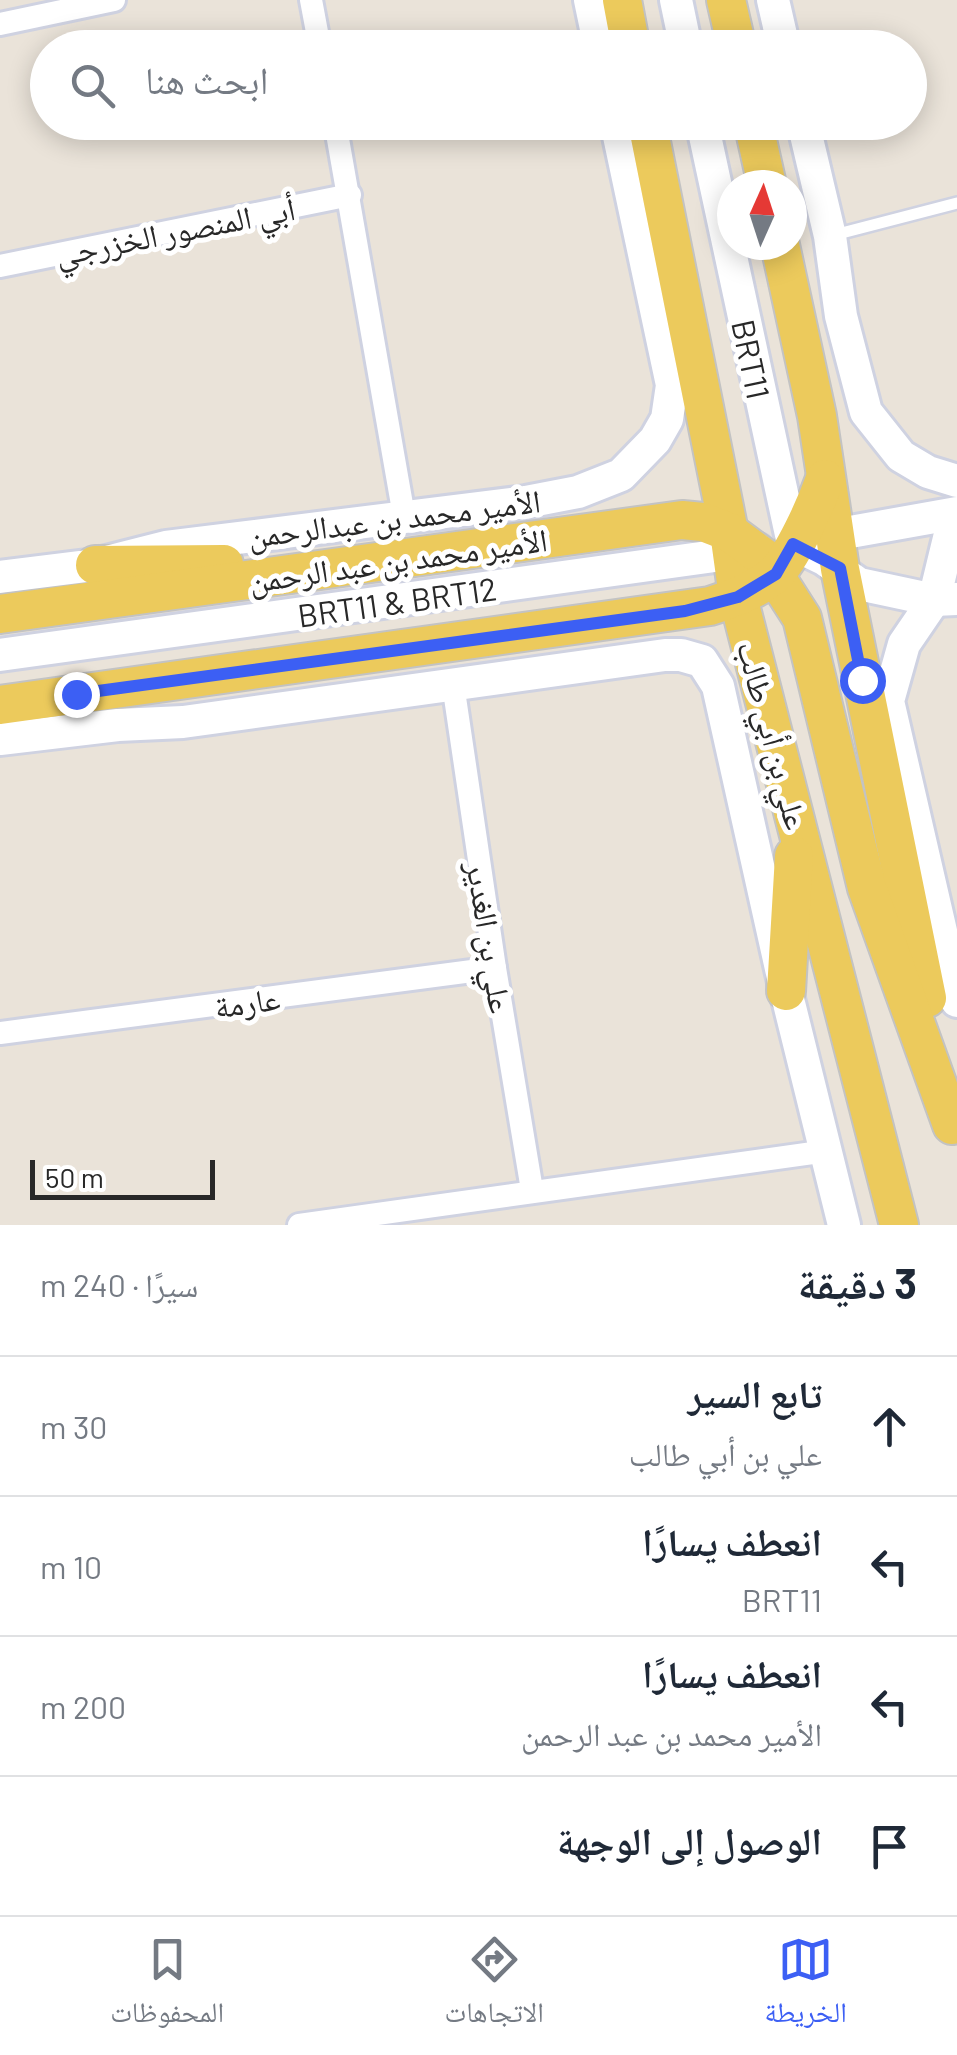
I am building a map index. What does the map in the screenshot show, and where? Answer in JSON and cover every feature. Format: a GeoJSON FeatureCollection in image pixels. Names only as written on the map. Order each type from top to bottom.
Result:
{"type":"FeatureCollection","features":[{"type":"Feature","properties":{"kind":"main road"},"geometry":{"type":"LineString","coordinates":[[622,0],[628,30]]}},
{"type":"Feature","properties":{"kind":"main road"},"geometry":{"type":"LineString","coordinates":[[726,0],[732,30]]}},
{"type":"Feature","properties":{"kind":"main road","name":"علي بن أبي طالب"},"geometry":{"type":"LineString","coordinates":[[652,140],[757,551],[738,597],[899,1225]]}},
{"type":"Feature","properties":{"kind":"main road"},"geometry":{"type":"LineString","coordinates":[[757,140],[763,170]]}},
{"type":"Feature","properties":{"kind":"main road"},"geometry":{"type":"LineString","coordinates":[[783,260],[817,416],[837,551],[955,1138]]}},
{"type":"Feature","properties":{"kind":"main road"},"geometry":{"type":"LineString","coordinates":[[825,479],[811,517],[757,551],[802,618],[867,888],[955,1138]]}},
{"type":"Feature","properties":{"kind":"main road","name":"الأمير محمد بن عبد الرحمن"},"geometry":{"type":"LineString","coordinates":[[0,614],[682,520],[703,522],[757,551]]}},
{"type":"Feature","properties":{"kind":"main road"},"geometry":{"type":"LineString","coordinates":[[95,565],[178,563],[322,569]]}},
{"type":"Feature","properties":{"kind":"main road"},"geometry":{"type":"LineString","coordinates":[[0,705],[685,611],[738,597]]}},
{"type":"Feature","properties":{"kind":"main road"},"geometry":{"type":"LineString","coordinates":[[786,992],[796,818]]}},
{"type":"Feature","properties":{"kind":"street"},"geometry":{"type":"LineString","coordinates":[[0,24],[114,0]]}},
{"type":"Feature","properties":{"kind":"street"},"geometry":{"type":"LineString","coordinates":[[311,0],[317,30]]}},
{"type":"Feature","properties":{"kind":"street"},"geometry":{"type":"LineString","coordinates":[[593,0],[598,30]]}},
{"type":"Feature","properties":{"kind":"street"},"geometry":{"type":"LineString","coordinates":[[676,0],[682,30]]}},
{"type":"Feature","properties":{"kind":"street"},"geometry":{"type":"LineString","coordinates":[[772,0],[780,30]]}},
{"type":"Feature","properties":{"kind":"street"},"geometry":{"type":"LineString","coordinates":[[339,140],[404,516]]}},
{"type":"Feature","properties":{"kind":"street","name":"الأمير محمد بن عبدالرحمن"},"geometry":{"type":"LineString","coordinates":[[0,577],[95,565],[166,547],[578,492],[621,475],[656,440],[667,419],[672,386],[620,140]]}},
{"type":"Feature","properties":{"kind":"street","name":"BRT11"},"geometry":{"type":"LineString","coordinates":[[704,140],[757,551]]}},
{"type":"Feature","properties":{"kind":"street"},"geometry":{"type":"LineString","coordinates":[[806,140],[866,412],[901,456],[928,472],[957,481]]}},
{"type":"Feature","properties":{"kind":"street","name":"أبي المنصور الخزرجي"},"geometry":{"type":"LineString","coordinates":[[0,266],[350,195]]}},
{"type":"Feature","properties":{"kind":"street"},"geometry":{"type":"LineString","coordinates":[[757,551],[837,551],[957,515]]}},
{"type":"Feature","properties":{"kind":"street"},"geometry":{"type":"LineString","coordinates":[[957,515],[950,534],[946,599],[904,644],[888,701],[957,1001]]}},
{"type":"Feature","properties":{"kind":"street","name":"BRT11 & BRT12"},"geometry":{"type":"LineString","coordinates":[[0,655],[757,551]]}},
{"type":"Feature","properties":{"kind":"street"},"geometry":{"type":"LineString","coordinates":[[837,551],[859,584],[946,599]]}},
{"type":"Feature","properties":{"kind":"street","name":"علي بن أبي طالب"},"geometry":{"type":"LineString","coordinates":[[453,684],[666,655],[702,661],[718,686],[786,992],[844,1225]]}},
{"type":"Feature","properties":{"kind":"street"},"geometry":{"type":"LineString","coordinates":[[0,739],[118,725],[183,722],[453,684]]}},
{"type":"Feature","properties":{"kind":"street","name":"علي بن الغدير"},"geometry":{"type":"LineString","coordinates":[[453,684],[494,968],[532,1190]]}},
{"type":"Feature","properties":{"kind":"street"},"geometry":{"type":"LineString","coordinates":[[0,721],[118,725]]}},
{"type":"Feature","properties":{"kind":"street","name":"عارمة"},"geometry":{"type":"LineString","coordinates":[[0,1034],[494,968]]}},
{"type":"Feature","properties":{"kind":"street"},"geometry":{"type":"LineString","coordinates":[[299,1225],[827,1151]]}},
{"type":"Feature","properties":{"kind":"lane"},"geometry":{"type":"LineString","coordinates":[[830,236],[957,202]]}},
{"type":"Feature","properties":{"kind":"route"},"geometry":{"type":"LineString","coordinates":[[76,694],[710,606],[738,597],[776,574],[793,544],[840,568],[862,680]]}}]}
